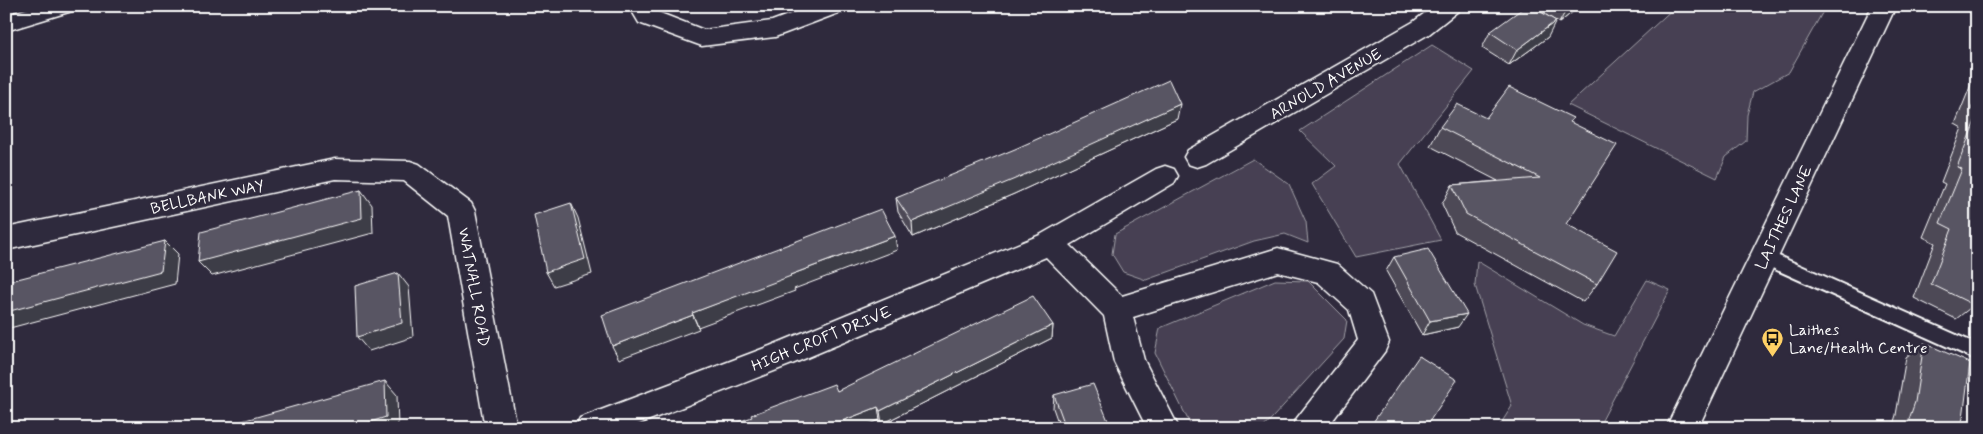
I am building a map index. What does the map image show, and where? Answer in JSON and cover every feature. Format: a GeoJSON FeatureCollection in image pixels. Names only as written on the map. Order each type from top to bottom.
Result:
{"type":"FeatureCollection","features":[{"type":"Feature","properties":{"kind":"street"},"geometry":{"type":"LineString","coordinates":[[6,23],[64,6]]}},
{"type":"Feature","properties":{"kind":"street"},"geometry":{"type":"LineString","coordinates":[[640,6],[647,17],[702,38],[775,29],[836,6]]}},
{"type":"Feature","properties":{"kind":"street","name":"ARNOLD AVENUE"},"geometry":{"type":"LineString","coordinates":[[1198,157],[1421,28],[1450,6]]}},
{"type":"Feature","properties":{"kind":"street","name":"LAITHES LANE"},"geometry":{"type":"LineString","coordinates":[[1682,428],[1884,6]]}},
{"type":"Feature","properties":{"kind":"street","name":"BELLBANK WAY"},"geometry":{"type":"LineString","coordinates":[[6,239],[335,169],[410,171]]}},
{"type":"Feature","properties":{"kind":"street","name":"WATNALL ROAD"},"geometry":{"type":"LineString","coordinates":[[410,171],[461,211],[501,428]]}},
{"type":"Feature","properties":{"kind":"street","name":"HIGH CROFT DRIVE"},"geometry":{"type":"LineString","coordinates":[[590,428],[781,355],[1050,242],[1166,176]]}},
{"type":"Feature","properties":{"kind":"street"},"geometry":{"type":"LineString","coordinates":[[1050,242],[1117,310],[1129,362],[1163,428]]}},
{"type":"Feature","properties":{"kind":"street"},"geometry":{"type":"LineString","coordinates":[[1117,310],[1278,260],[1327,272],[1361,303],[1374,342],[1308,428]]}},
{"type":"Feature","properties":{"kind":"lane"},"geometry":{"type":"LineString","coordinates":[[1765,257],[1977,352]]}},
{"type":"Feature","properties":{"kind":"shaded area"},"geometry":{"type":"Polygon","coordinates":[[[1676,6],[1826,6],[1789,72],[1753,92],[1747,115],[1746,141],[1726,157],[1717,178],[1568,105],[1676,6]]]}},
{"type":"Feature","properties":{"kind":"shaded area"},"geometry":{"type":"Polygon","coordinates":[[[1432,45],[1474,71],[1400,164],[1441,240],[1356,257],[1312,184],[1336,166],[1300,131],[1432,45]]]}},
{"type":"Feature","properties":{"kind":"shaded area"},"geometry":{"type":"Polygon","coordinates":[[[1253,159],[1289,184],[1306,222],[1308,243],[1285,234],[1254,241],[1146,280],[1123,272],[1112,254],[1115,234],[1253,159]]]}},
{"type":"Feature","properties":{"kind":"shaded area"},"geometry":{"type":"Polygon","coordinates":[[[1477,261],[1583,325],[1614,336],[1647,280],[1670,290],[1598,428],[1498,428],[1512,406],[1475,285],[1477,261]]]}},
{"type":"Feature","properties":{"kind":"shaded area"},"geometry":{"type":"Polygon","coordinates":[[[1275,280],[1308,281],[1347,320],[1344,339],[1263,428],[1192,428],[1155,353],[1160,328],[1275,280]]]}},
{"type":"Feature","properties":{"kind":"building"},"geometry":{"type":"Polygon","coordinates":[[[1526,6],[1531,6],[1556,21],[1517,50],[1490,32],[1526,6]]]}},
{"type":"Feature","properties":{"kind":"building"},"geometry":{"type":"Polygon","coordinates":[[[1169,80],[1180,104],[1015,179],[912,222],[896,198],[1015,149],[1169,80]]]}},
{"type":"Feature","properties":{"kind":"building"},"geometry":{"type":"Polygon","coordinates":[[[1509,87],[1573,118],[1570,122],[1617,145],[1566,224],[1617,251],[1597,284],[1466,214],[1452,185],[1540,178],[1440,127],[1457,104],[1486,118],[1509,87]]]}},
{"type":"Feature","properties":{"kind":"building"},"geometry":{"type":"Polygon","coordinates":[[[1977,94],[1977,112],[1971,109],[1977,94]]]}},
{"type":"Feature","properties":{"kind":"building"},"geometry":{"type":"Polygon","coordinates":[[[1977,116],[1977,298],[1974,305],[1931,284],[1952,229],[1940,223],[1962,169],[1957,167],[1977,116]]]}},
{"type":"Feature","properties":{"kind":"building"},"geometry":{"type":"Polygon","coordinates":[[[361,190],[362,218],[198,262],[201,232],[361,190]]]}},
{"type":"Feature","properties":{"kind":"building"},"geometry":{"type":"Polygon","coordinates":[[[571,203],[585,259],[546,272],[534,215],[571,203]]]}},
{"type":"Feature","properties":{"kind":"building"},"geometry":{"type":"Polygon","coordinates":[[[881,209],[895,236],[692,313],[693,315],[612,346],[602,315],[881,209]]]}},
{"type":"Feature","properties":{"kind":"building"},"geometry":{"type":"Polygon","coordinates":[[[165,241],[161,271],[6,312],[6,282],[165,241]]]}},
{"type":"Feature","properties":{"kind":"building"},"geometry":{"type":"Polygon","coordinates":[[[1428,249],[1467,314],[1430,321],[1394,257],[1428,249]]]}},
{"type":"Feature","properties":{"kind":"building"},"geometry":{"type":"Polygon","coordinates":[[[398,273],[402,323],[357,337],[355,286],[398,273]]]}},
{"type":"Feature","properties":{"kind":"building"},"geometry":{"type":"Polygon","coordinates":[[[1033,296],[1053,325],[880,411],[878,407],[824,428],[722,428],[834,384],[837,391],[1033,296]]]}},
{"type":"Feature","properties":{"kind":"building"},"geometry":{"type":"Polygon","coordinates":[[[1924,343],[1970,363],[1960,428],[1906,428],[1915,402],[1924,343]]]}},
{"type":"Feature","properties":{"kind":"building"},"geometry":{"type":"Polygon","coordinates":[[[1419,356],[1457,380],[1425,428],[1369,428],[1419,356]]]}},
{"type":"Feature","properties":{"kind":"building"},"geometry":{"type":"Polygon","coordinates":[[[385,381],[386,417],[352,428],[217,428],[385,381]]]}},
{"type":"Feature","properties":{"kind":"building"},"geometry":{"type":"Polygon","coordinates":[[[1093,384],[1111,428],[1066,428],[1054,395],[1093,384]]]}},
{"type":"Feature","properties":{"kind":"place","name":"Laithes Lane/Health Centre"},"geometry":{"type":"Point","coordinates":[1773,357]}}]}
